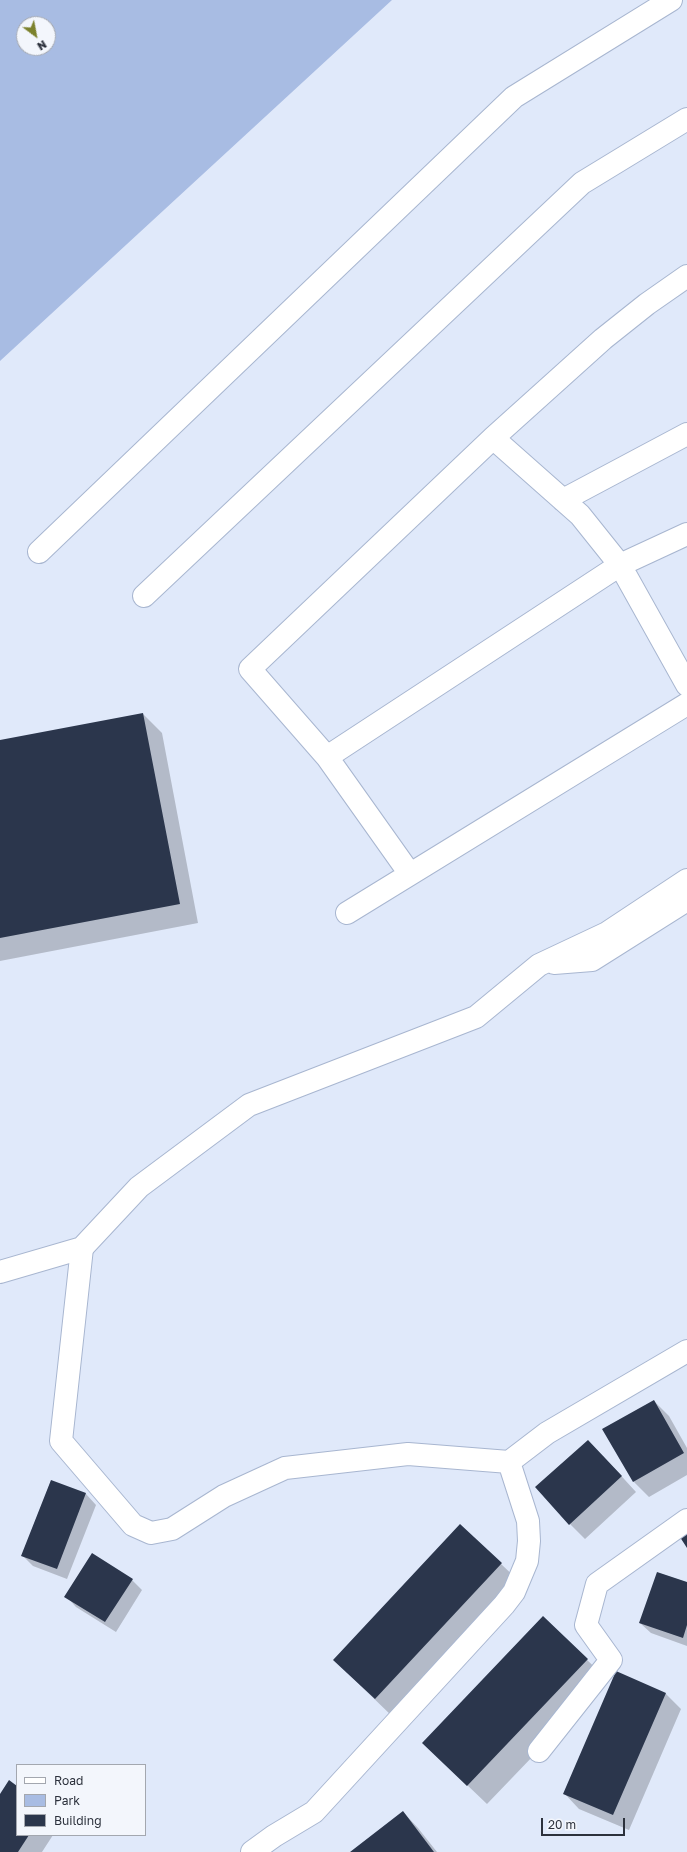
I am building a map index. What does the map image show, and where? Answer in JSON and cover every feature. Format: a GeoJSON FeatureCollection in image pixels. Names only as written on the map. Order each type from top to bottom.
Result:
{"type":"FeatureCollection","features":[{"type":"Feature","properties":{"kind":"street"},"geometry":{"type":"LineString","coordinates":[[39,552],[514,97],[671,0]]}},
{"type":"Feature","properties":{"kind":"street"},"geometry":{"type":"LineString","coordinates":[[144,596],[582,183],[687,120]]}},
{"type":"Feature","properties":{"kind":"street"},"geometry":{"type":"LineString","coordinates":[[410,874],[327,757],[250,669],[493,438],[603,339],[647,304],[687,276]]}},
{"type":"Feature","properties":{"kind":"street"},"geometry":{"type":"LineString","coordinates":[[563,500],[687,434]]}},
{"type":"Feature","properties":{"kind":"street"},"geometry":{"type":"LineString","coordinates":[[493,438],[580,515],[620,565],[687,685]]}},
{"type":"Feature","properties":{"kind":"street"},"geometry":{"type":"LineString","coordinates":[[327,757],[620,565],[687,534]]}},
{"type":"Feature","properties":{"kind":"street"},"geometry":{"type":"LineString","coordinates":[[347,913],[687,704]]}},
{"type":"Feature","properties":{"kind":"street"},"geometry":{"type":"LineString","coordinates":[[0,1272],[82,1248],[139,1188],[249,1105],[476,1017],[539,965],[607,933],[687,880]]}},
{"type":"Feature","properties":{"kind":"street"},"geometry":{"type":"LineString","coordinates":[[539,965],[592,960],[687,900]]}},
{"type":"Feature","properties":{"kind":"street"},"geometry":{"type":"LineString","coordinates":[[82,1248],[61,1442],[133,1524],[151,1533],[172,1529],[224,1496],[285,1468],[408,1454],[509,1462],[547,1433],[687,1351]]}},
{"type":"Feature","properties":{"kind":"street"},"geometry":{"type":"LineString","coordinates":[[252,1852],[274,1836],[314,1812],[504,1605],[514,1592],[527,1561],[529,1541],[528,1521],[509,1462]]}},
{"type":"Feature","properties":{"kind":"street"},"geometry":{"type":"LineString","coordinates":[[539,1751],[612,1660],[586,1626],[596,1584],[687,1520]]}},
{"type":"Feature","properties":{"kind":"green space"},"geometry":{"type":"Polygon","coordinates":[[[0,0],[392,0],[0,361],[0,0]]]}},
{"type":"Feature","properties":{"kind":"building"},"geometry":{"type":"Polygon","coordinates":[[[143,713],[180,904],[0,938],[0,740],[143,713]]]}},
{"type":"Feature","properties":{"kind":"building"},"geometry":{"type":"Polygon","coordinates":[[[654,1400],[684,1453],[633,1482],[602,1429],[654,1400]]]}},
{"type":"Feature","properties":{"kind":"building"},"geometry":{"type":"Polygon","coordinates":[[[588,1440],[622,1476],[569,1525],[535,1487],[588,1440]]]}},
{"type":"Feature","properties":{"kind":"building"},"geometry":{"type":"Polygon","coordinates":[[[51,1480],[86,1493],[57,1569],[21,1556],[51,1480]]]}},
{"type":"Feature","properties":{"kind":"building"},"geometry":{"type":"Polygon","coordinates":[[[460,1524],[502,1563],[375,1699],[333,1660],[460,1524]]]}},
{"type":"Feature","properties":{"kind":"building"},"geometry":{"type":"Polygon","coordinates":[[[687,1529],[687,1548],[678,1534],[687,1529]]]}},
{"type":"Feature","properties":{"kind":"building"},"geometry":{"type":"Polygon","coordinates":[[[92,1553],[133,1579],[105,1622],[64,1597],[92,1553]]]}},
{"type":"Feature","properties":{"kind":"building"},"geometry":{"type":"Polygon","coordinates":[[[657,1572],[687,1582],[687,1625],[683,1638],[639,1623],[657,1572]]]}},
{"type":"Feature","properties":{"kind":"building"},"geometry":{"type":"Polygon","coordinates":[[[543,1616],[588,1659],[467,1786],[422,1743],[543,1616]]]}},
{"type":"Feature","properties":{"kind":"building"},"geometry":{"type":"Polygon","coordinates":[[[616,1671],[666,1693],[613,1815],[563,1794],[616,1671]]]}},
{"type":"Feature","properties":{"kind":"building"},"geometry":{"type":"Polygon","coordinates":[[[9,1780],[16,1785],[16,1836],[28,1836],[18,1852],[0,1852],[0,1794],[9,1780]]]}},
{"type":"Feature","properties":{"kind":"building"},"geometry":{"type":"Polygon","coordinates":[[[403,1811],[434,1852],[350,1852],[403,1811]]]}}]}
